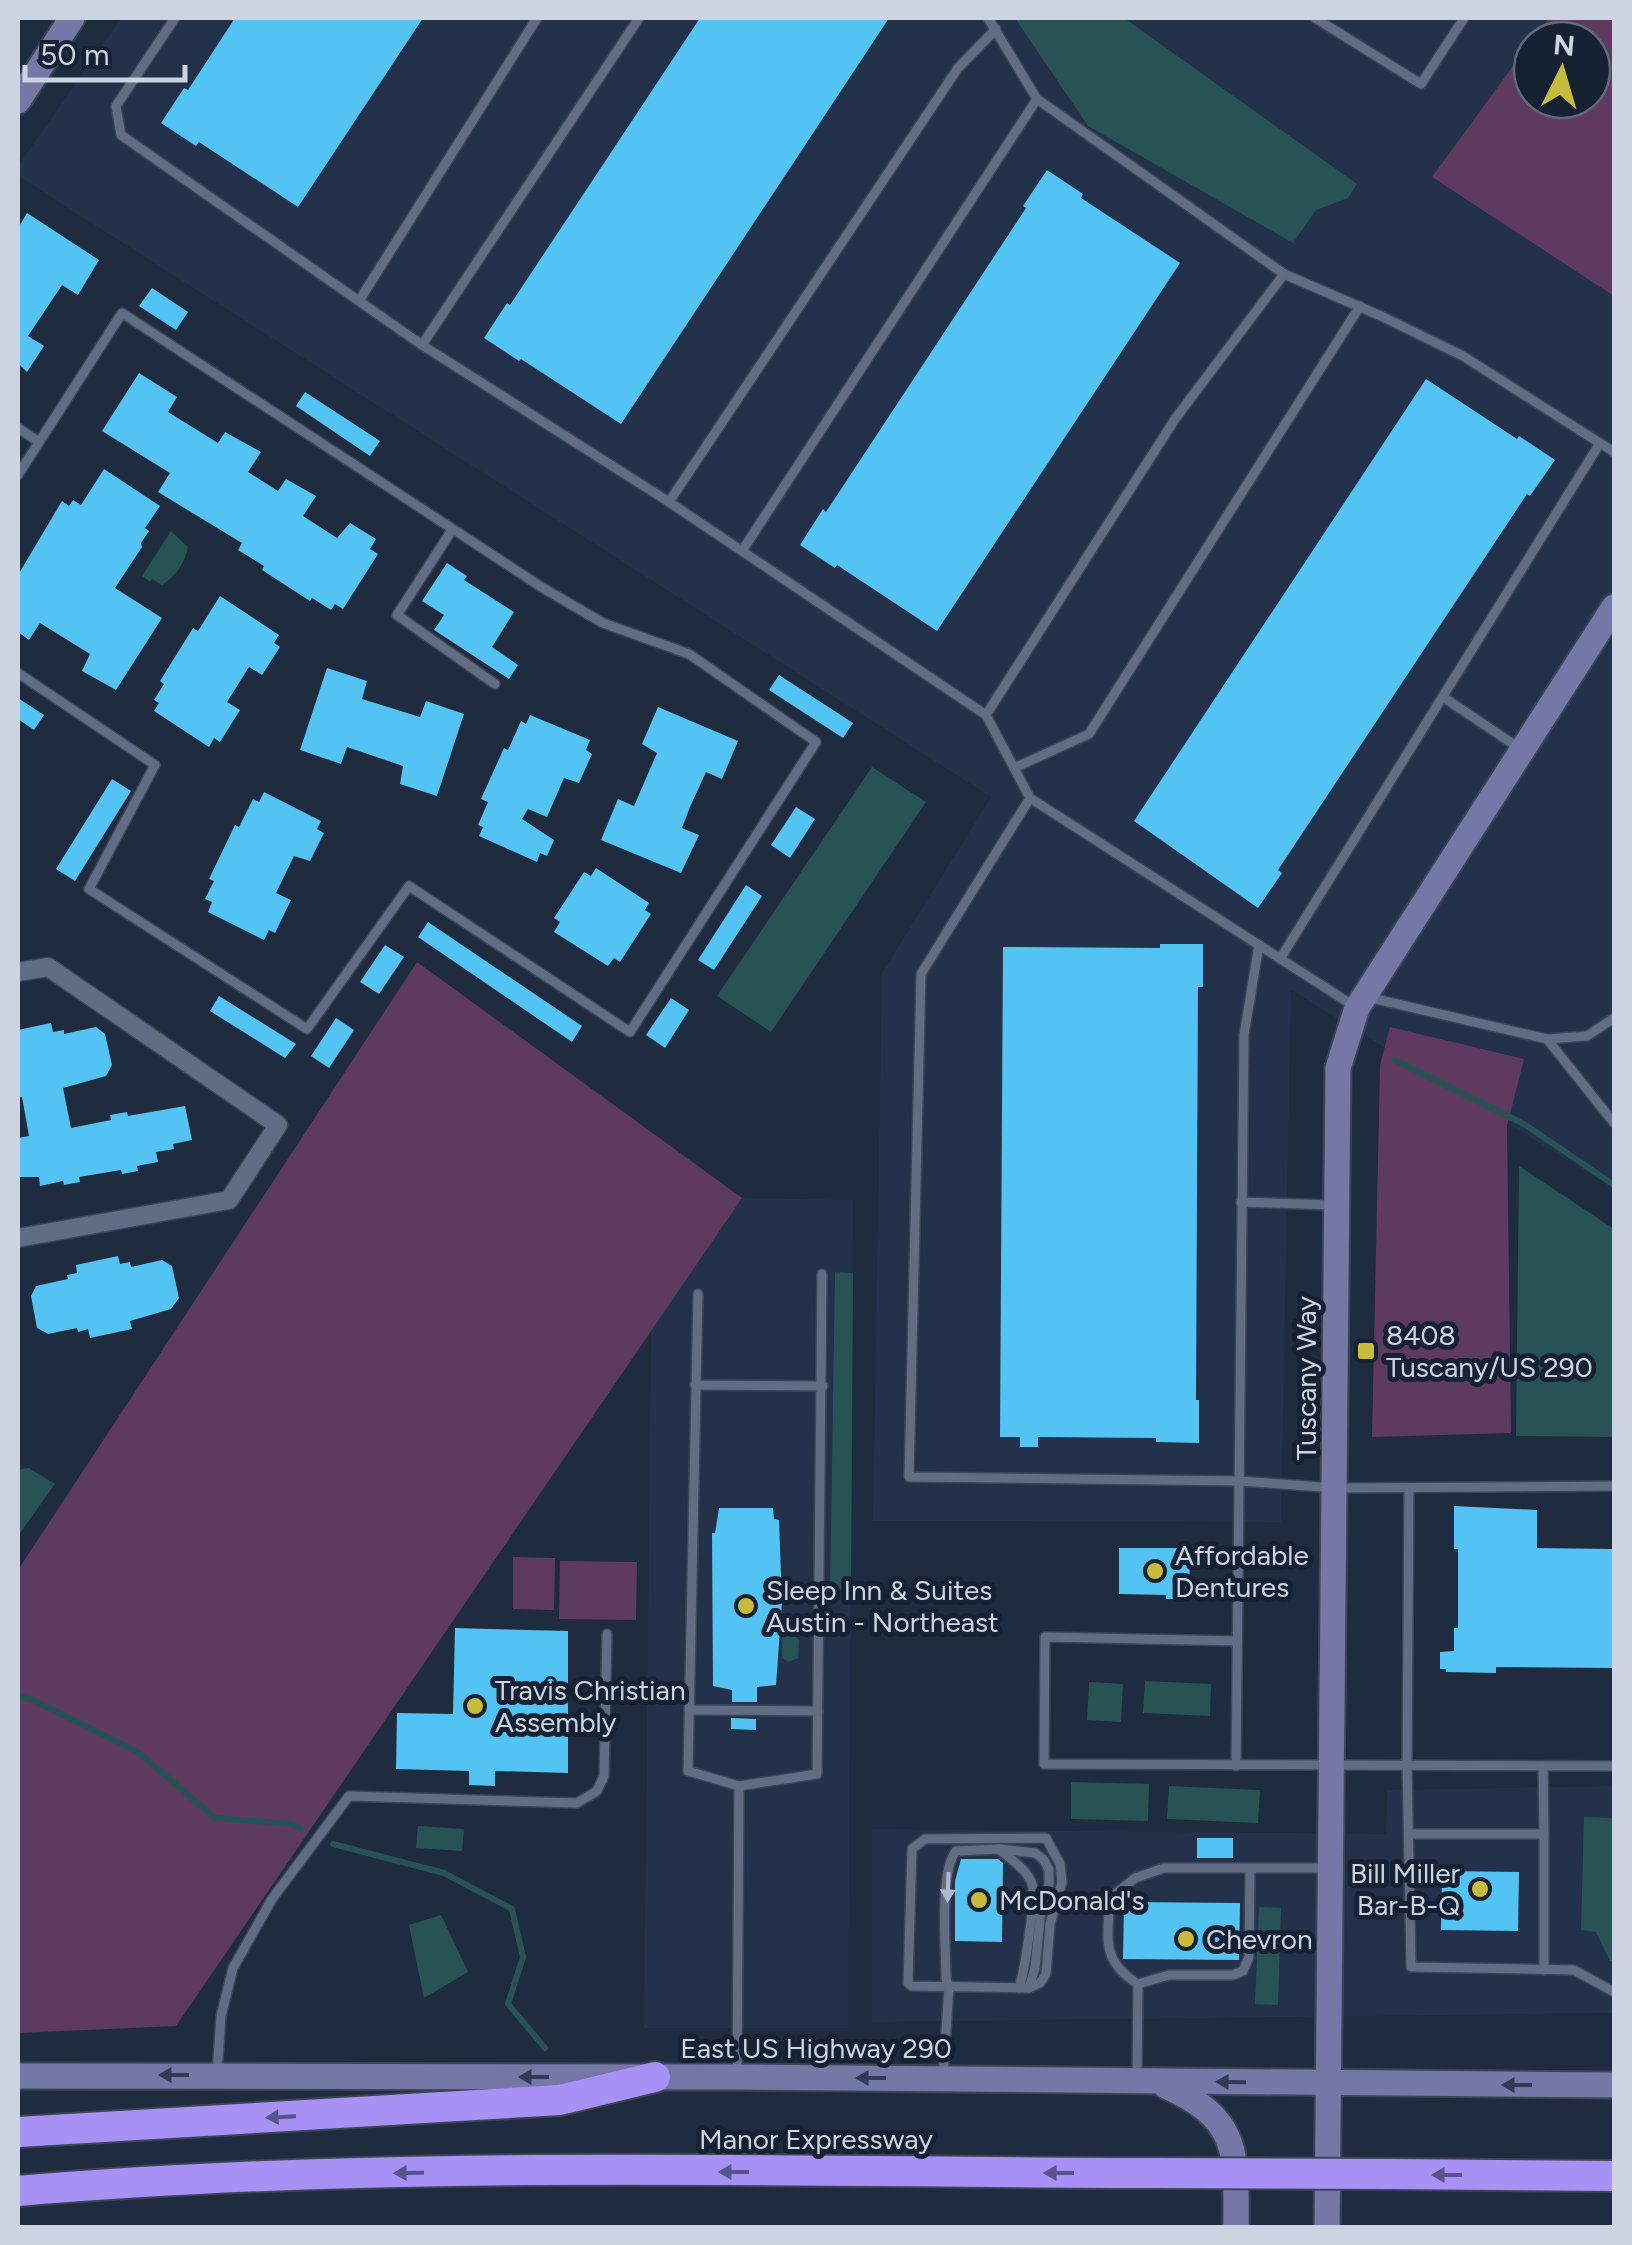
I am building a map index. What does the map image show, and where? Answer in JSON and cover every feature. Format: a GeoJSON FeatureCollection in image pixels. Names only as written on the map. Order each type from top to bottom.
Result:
{"type":"FeatureCollection","features":[{"type":"Feature","properties":{"kind":"highway"},"geometry":{"type":"LineString","coordinates":[[18,2132],[560,2100],[656,2078]]}},
{"type":"Feature","properties":{"kind":"highway","name":"Manor Expressway"},"geometry":{"type":"LineString","coordinates":[[18,2191],[162,2179],[488,2171],[1614,2176]]}},
{"type":"Feature","properties":{"kind":"highway"},"geometry":{"type":"LineString","coordinates":[[18,2175],[162,2179]]}},
{"type":"Feature","properties":{"kind":"main road"},"geometry":{"type":"LineString","coordinates":[[18,101],[72,18]]}},
{"type":"Feature","properties":{"kind":"main road","name":"Tuscany Way"},"geometry":{"type":"LineString","coordinates":[[1327,2228],[1338,1068],[1360,1002],[1614,607]]}},
{"type":"Feature","properties":{"kind":"main road","name":"East US Highway 290"},"geometry":{"type":"LineString","coordinates":[[18,2076],[1614,2086]]}},
{"type":"Feature","properties":{"kind":"main road"},"geometry":{"type":"LineString","coordinates":[[1146,2081],[1196,2100],[1217,2120],[1232,2144],[1236,2228]]}},
{"type":"Feature","properties":{"kind":"street"},"geometry":{"type":"LineString","coordinates":[[18,972],[48,966],[278,1125],[230,1200],[18,1238]]}},
{"type":"Feature","properties":{"kind":"lane"},"geometry":{"type":"LineString","coordinates":[[175,18],[116,106],[121,136],[422,345],[669,502],[986,715],[1030,798],[1280,959],[1360,1002],[1546,1039],[1586,1036],[1614,1018]]}},
{"type":"Feature","properties":{"kind":"lane"},"geometry":{"type":"LineString","coordinates":[[358,301],[537,18]]}},
{"type":"Feature","properties":{"kind":"lane"},"geometry":{"type":"LineString","coordinates":[[422,345],[639,18]]}},
{"type":"Feature","properties":{"kind":"lane"},"geometry":{"type":"LineString","coordinates":[[988,18],[1037,98],[1284,274],[1462,356],[1614,452]]}},
{"type":"Feature","properties":{"kind":"lane"},"geometry":{"type":"LineString","coordinates":[[1315,18],[1421,84],[1464,18]]}},
{"type":"Feature","properties":{"kind":"lane"},"geometry":{"type":"LineString","coordinates":[[669,502],[958,68],[996,29]]}},
{"type":"Feature","properties":{"kind":"lane"},"geometry":{"type":"LineString","coordinates":[[742,551],[1037,98]]}},
{"type":"Feature","properties":{"kind":"lane"},"geometry":{"type":"LineString","coordinates":[[986,715],[1175,419],[1284,274]]}},
{"type":"Feature","properties":{"kind":"lane"},"geometry":{"type":"LineString","coordinates":[[1014,768],[1089,734],[1360,306]]}},
{"type":"Feature","properties":{"kind":"lane"},"geometry":{"type":"LineString","coordinates":[[18,474],[122,313],[452,530],[602,623],[689,654],[816,742],[630,1032],[409,886],[307,1029],[89,889],[154,765],[18,673]]}},
{"type":"Feature","properties":{"kind":"lane"},"geometry":{"type":"LineString","coordinates":[[18,428],[39,442]]}},
{"type":"Feature","properties":{"kind":"lane"},"geometry":{"type":"LineString","coordinates":[[1280,959],[1600,443]]}},
{"type":"Feature","properties":{"kind":"lane"},"geometry":{"type":"LineString","coordinates":[[452,530],[396,615],[496,684]]}},
{"type":"Feature","properties":{"kind":"lane"},"geometry":{"type":"LineString","coordinates":[[1443,697],[1522,750]]}},
{"type":"Feature","properties":{"kind":"lane"},"geometry":{"type":"LineString","coordinates":[[1030,798],[921,974],[909,1477],[1240,1481],[1335,1488],[1614,1486]]}},
{"type":"Feature","properties":{"kind":"lane"},"geometry":{"type":"LineString","coordinates":[[1236,1766],[1244,1034],[1259,945]]}},
{"type":"Feature","properties":{"kind":"lane"},"geometry":{"type":"LineString","coordinates":[[1546,1039],[1614,1123]]}},
{"type":"Feature","properties":{"kind":"lane"},"geometry":{"type":"LineString","coordinates":[[1241,1202],[1337,1205]]}},
{"type":"Feature","properties":{"kind":"lane"},"geometry":{"type":"LineString","coordinates":[[698,1294],[688,1771],[739,1786],[817,1774],[822,1274]]}},
{"type":"Feature","properties":{"kind":"lane"},"geometry":{"type":"LineString","coordinates":[[695,1385],[823,1386]]}},
{"type":"Feature","properties":{"kind":"lane"},"geometry":{"type":"LineString","coordinates":[[1408,1488],[1411,1967],[1574,1970],[1614,1994]]}},
{"type":"Feature","properties":{"kind":"lane"},"geometry":{"type":"LineString","coordinates":[[217,2075],[221,2016],[232,1968],[272,1899],[349,1796],[577,1804],[597,1791],[604,1776],[607,1634]]}},
{"type":"Feature","properties":{"kind":"lane"},"geometry":{"type":"LineString","coordinates":[[1238,1642],[1045,1638],[1044,1764],[1614,1766]]}},
{"type":"Feature","properties":{"kind":"lane"},"geometry":{"type":"LineString","coordinates":[[689,1710],[818,1712]]}},
{"type":"Feature","properties":{"kind":"lane"},"geometry":{"type":"LineString","coordinates":[[1543,1766],[1544,1970]]}},
{"type":"Feature","properties":{"kind":"lane"},"geometry":{"type":"LineString","coordinates":[[737,2078],[739,1786]]}},
{"type":"Feature","properties":{"kind":"lane"},"geometry":{"type":"LineString","coordinates":[[1408,1834],[1544,1834]]}},
{"type":"Feature","properties":{"kind":"lane"},"geometry":{"type":"LineString","coordinates":[[925,1838],[1046,1838],[1060,1864],[1062,1882],[1050,1924],[1046,1974],[1040,1983],[1024,1988],[908,1983],[912,1849],[925,1838]]}},
{"type":"Feature","properties":{"kind":"lane"},"geometry":{"type":"LineString","coordinates":[[999,1849],[1028,1874],[1035,1889],[1024,1988]]}},
{"type":"Feature","properties":{"kind":"lane"},"geometry":{"type":"LineString","coordinates":[[942,2079],[949,1987],[949,1860],[956,1851],[999,1849],[1035,1853],[1049,1870],[1035,1968],[1024,1988]]}},
{"type":"Feature","properties":{"kind":"lane"},"geometry":{"type":"LineString","coordinates":[[1250,1870],[1249,1957],[1243,1971],[1233,1975],[1170,1975],[1138,1984],[1123,1975],[1108,1953],[1110,1898],[1135,1878],[1164,1868],[1332,1868]]}},
{"type":"Feature","properties":{"kind":"lane"},"geometry":{"type":"LineString","coordinates":[[1138,1984],[1146,2081]]}},
{"type":"Feature","properties":{"kind":"shaded area"},"geometry":{"type":"Polygon","coordinates":[[[121,18],[1614,18],[1614,1189],[1291,990],[1281,1522],[873,1521],[882,973],[991,797],[18,176],[18,166],[121,18]]]}},
{"type":"Feature","properties":{"kind":"shaded area"},"geometry":{"type":"Polygon","coordinates":[[[1015,18],[1124,18],[1357,184],[1348,198],[1316,210],[1293,243],[1088,126],[1015,18]]]}},
{"type":"Feature","properties":{"kind":"shaded area"},"geometry":{"type":"Polygon","coordinates":[[[1614,18],[1614,296],[1432,177],[1512,67],[1512,120],[1612,120],[1612,20],[1547,20],[1614,18]]]}},
{"type":"Feature","properties":{"kind":"shaded area"},"geometry":{"type":"Polygon","coordinates":[[[171,531],[188,547],[184,559],[162,585],[152,579],[150,582],[142,576],[171,531]]]}},
{"type":"Feature","properties":{"kind":"shaded area"},"geometry":{"type":"Polygon","coordinates":[[[872,767],[926,802],[771,1032],[717,996],[872,767]]]}},
{"type":"Feature","properties":{"kind":"shaded area"},"geometry":{"type":"Polygon","coordinates":[[[417,962],[742,1198],[176,2026],[18,2033],[18,1570],[417,962]]]}},
{"type":"Feature","properties":{"kind":"shaded area"},"geometry":{"type":"Polygon","coordinates":[[[1390,1027],[1524,1059],[1507,1126],[1511,1433],[1372,1437],[1380,1065],[1390,1027]]]}},
{"type":"Feature","properties":{"kind":"shaded area"},"geometry":{"type":"Polygon","coordinates":[[[1519,1166],[1614,1229],[1614,1437],[1516,1436],[1519,1166]]]}},
{"type":"Feature","properties":{"kind":"shaded area"},"geometry":{"type":"Polygon","coordinates":[[[742,1198],[853,1200],[848,2028],[644,2028],[651,1331],[742,1198]]]}},
{"type":"Feature","properties":{"kind":"shaded area"},"geometry":{"type":"Polygon","coordinates":[[[835,1272],[853,1273],[851,1593],[830,1592],[835,1272]]]}},
{"type":"Feature","properties":{"kind":"shaded area"},"geometry":{"type":"Polygon","coordinates":[[[29,1468],[55,1484],[18,1536],[18,1470],[29,1468]]]}},
{"type":"Feature","properties":{"kind":"shaded area"},"geometry":{"type":"Polygon","coordinates":[[[513,1557],[555,1558],[554,1610],[513,1609],[513,1557]]]}},
{"type":"Feature","properties":{"kind":"shaded area"},"geometry":{"type":"Polygon","coordinates":[[[560,1561],[637,1562],[636,1620],[559,1619],[560,1561]]]}},
{"type":"Feature","properties":{"kind":"shaded area"},"geometry":{"type":"Polygon","coordinates":[[[791,1626],[799,1641],[798,1658],[788,1662],[782,1658],[782,1627],[791,1626]]]}},
{"type":"Feature","properties":{"kind":"shaded area"},"geometry":{"type":"Polygon","coordinates":[[[1145,1681],[1211,1684],[1210,1716],[1143,1713],[1145,1681]]]}},
{"type":"Feature","properties":{"kind":"shaded area"},"geometry":{"type":"Polygon","coordinates":[[[1089,1682],[1123,1684],[1121,1722],[1087,1720],[1089,1682]]]}},
{"type":"Feature","properties":{"kind":"shaded area"},"geometry":{"type":"Polygon","coordinates":[[[1071,1782],[1149,1784],[1148,1821],[1071,1819],[1071,1782]]]}},
{"type":"Feature","properties":{"kind":"shaded area"},"geometry":{"type":"Polygon","coordinates":[[[1169,1786],[1260,1790],[1258,1823],[1167,1819],[1169,1786]]]}},
{"type":"Feature","properties":{"kind":"shaded area"},"geometry":{"type":"Polygon","coordinates":[[[1614,1786],[1614,2013],[872,2022],[872,1829],[1386,1834],[1387,1790],[1614,1786]]]}},
{"type":"Feature","properties":{"kind":"shaded area"},"geometry":{"type":"Polygon","coordinates":[[[1584,1817],[1614,1818],[1614,1961],[1610,1961],[1596,1932],[1581,1930],[1584,1817]]]}},
{"type":"Feature","properties":{"kind":"shaded area"},"geometry":{"type":"Polygon","coordinates":[[[418,1826],[464,1829],[462,1851],[416,1848],[418,1826]]]}},
{"type":"Feature","properties":{"kind":"shaded area"},"geometry":{"type":"Polygon","coordinates":[[[1259,1907],[1281,1908],[1278,2005],[1255,2004],[1259,1907]]]}},
{"type":"Feature","properties":{"kind":"shaded area"},"geometry":{"type":"Polygon","coordinates":[[[441,1915],[468,1972],[424,1998],[409,1925],[441,1915]]]}},
{"type":"Feature","properties":{"kind":"building"},"geometry":{"type":"Polygon","coordinates":[[[235,18],[423,18],[298,207],[199,142],[196,146],[161,123],[184,88],[188,90],[235,18]]]}},
{"type":"Feature","properties":{"kind":"building"},"geometry":{"type":"Polygon","coordinates":[[[700,18],[889,18],[621,424],[484,338],[507,303],[510,305],[700,18]]]}},
{"type":"Feature","properties":{"kind":"building"},"geometry":{"type":"Polygon","coordinates":[[[1047,170],[1083,194],[1081,198],[1180,263],[937,631],[800,545],[823,509],[826,512],[1047,170]]]}},
{"type":"Feature","properties":{"kind":"building"},"geometry":{"type":"Polygon","coordinates":[[[27,213],[99,260],[78,295],[62,285],[28,336],[44,346],[27,372],[18,363],[18,228],[27,213]]]}},
{"type":"Feature","properties":{"kind":"building"},"geometry":{"type":"Polygon","coordinates":[[[152,288],[188,312],[176,330],[139,306],[152,288]]]}},
{"type":"Feature","properties":{"kind":"building"},"geometry":{"type":"Polygon","coordinates":[[[139,373],[177,397],[168,412],[218,443],[225,432],[261,452],[248,472],[278,491],[286,479],[316,496],[303,516],[337,538],[350,523],[376,539],[370,549],[378,554],[343,609],[335,604],[331,610],[312,598],[310,601],[262,570],[264,566],[238,550],[242,543],[158,492],[170,473],[102,431],[139,373]]]}},
{"type":"Feature","properties":{"kind":"building"},"geometry":{"type":"Polygon","coordinates":[[[1426,379],[1555,460],[1530,496],[1527,494],[1278,870],[1282,873],[1258,908],[1134,821],[1426,379]]]}},
{"type":"Feature","properties":{"kind":"building"},"geometry":{"type":"Polygon","coordinates":[[[305,392],[380,441],[370,456],[296,406],[305,392]]]}},
{"type":"Feature","properties":{"kind":"building"},"geometry":{"type":"Polygon","coordinates":[[[104,469],[160,506],[145,528],[149,531],[142,547],[115,588],[162,618],[116,690],[82,671],[90,654],[40,623],[29,640],[18,632],[18,575],[62,501],[69,506],[73,500],[81,505],[104,469]]]}},
{"type":"Feature","properties":{"kind":"building"},"geometry":{"type":"Polygon","coordinates":[[[447,563],[467,576],[464,580],[514,612],[492,647],[518,665],[509,679],[434,630],[444,615],[422,601],[447,563]]]}},
{"type":"Feature","properties":{"kind":"building"},"geometry":{"type":"Polygon","coordinates":[[[220,596],[279,635],[274,643],[280,647],[262,675],[249,667],[227,702],[240,710],[220,742],[214,738],[209,747],[154,711],[159,703],[154,700],[164,684],[160,681],[193,628],[198,631],[220,596]]]}},
{"type":"Feature","properties":{"kind":"building"},"geometry":{"type":"Polygon","coordinates":[[[327,668],[367,681],[362,699],[420,717],[426,701],[464,714],[437,796],[400,784],[403,766],[347,747],[341,764],[300,750],[327,668]]]}},
{"type":"Feature","properties":{"kind":"building"},"geometry":{"type":"Polygon","coordinates":[[[779,675],[853,723],[843,738],[769,690],[779,675]]]}},
{"type":"Feature","properties":{"kind":"building"},"geometry":{"type":"Polygon","coordinates":[[[18,698],[44,715],[34,730],[18,719],[18,698]]]}},
{"type":"Feature","properties":{"kind":"building"},"geometry":{"type":"Polygon","coordinates":[[[658,707],[738,741],[722,779],[706,772],[690,807],[682,828],[699,835],[681,873],[601,840],[618,799],[634,806],[657,753],[642,744],[658,707]]]}},
{"type":"Feature","properties":{"kind":"building"},"geometry":{"type":"Polygon","coordinates":[[[530,715],[590,740],[586,750],[592,754],[579,783],[564,778],[547,817],[528,809],[522,819],[554,840],[547,856],[540,853],[537,862],[479,836],[483,827],[478,825],[488,802],[481,799],[504,748],[508,750],[521,721],[526,724],[530,715]]]}},
{"type":"Feature","properties":{"kind":"building"},"geometry":{"type":"Polygon","coordinates":[[[112,779],[131,791],[75,881],[56,869],[112,779]]]}},
{"type":"Feature","properties":{"kind":"building"},"geometry":{"type":"Polygon","coordinates":[[[264,792],[321,821],[317,829],[324,833],[310,861],[294,856],[276,893],[291,900],[275,933],[269,930],[264,940],[208,912],[212,902],[205,899],[214,881],[209,879],[235,825],[239,827],[253,799],[259,802],[264,792]]]}},
{"type":"Feature","properties":{"kind":"building"},"geometry":{"type":"Polygon","coordinates":[[[796,807],[815,819],[790,858],[771,845],[796,807]]]}},
{"type":"Feature","properties":{"kind":"building"},"geometry":{"type":"Polygon","coordinates":[[[596,868],[649,903],[645,910],[651,914],[620,962],[614,958],[608,966],[554,932],[560,922],[554,918],[584,872],[591,876],[596,868]]]}},
{"type":"Feature","properties":{"kind":"building"},"geometry":{"type":"Polygon","coordinates":[[[746,885],[762,896],[714,970],[698,960],[746,885]]]}},
{"type":"Feature","properties":{"kind":"building"},"geometry":{"type":"Polygon","coordinates":[[[428,922],[582,1026],[572,1042],[418,937],[428,922]]]}},
{"type":"Feature","properties":{"kind":"building"},"geometry":{"type":"Polygon","coordinates":[[[1160,944],[1203,944],[1203,987],[1198,987],[1199,1443],[1156,1442],[1156,1438],[1038,1437],[1038,1447],[1020,1447],[1020,1437],[1000,1437],[1003,947],[1160,948],[1160,944]]]}},
{"type":"Feature","properties":{"kind":"building"},"geometry":{"type":"Polygon","coordinates":[[[385,945],[404,957],[379,994],[360,982],[385,945]]]}},
{"type":"Feature","properties":{"kind":"building"},"geometry":{"type":"Polygon","coordinates":[[[219,996],[296,1044],[285,1058],[210,1011],[219,996]]]}},
{"type":"Feature","properties":{"kind":"building"},"geometry":{"type":"Polygon","coordinates":[[[671,998],[689,1010],[665,1048],[646,1035],[671,998]]]}},
{"type":"Feature","properties":{"kind":"building"},"geometry":{"type":"Polygon","coordinates":[[[336,1018],[354,1030],[329,1068],[311,1056],[336,1018]]]}},
{"type":"Feature","properties":{"kind":"building"},"geometry":{"type":"Polygon","coordinates":[[[51,1023],[53,1032],[64,1030],[64,1034],[96,1027],[105,1034],[112,1065],[106,1076],[63,1088],[71,1128],[111,1120],[110,1115],[127,1112],[128,1116],[185,1106],[192,1140],[156,1152],[158,1162],[137,1166],[138,1171],[79,1177],[80,1182],[64,1185],[63,1181],[40,1186],[39,1177],[18,1177],[18,1138],[29,1136],[22,1097],[18,1098],[18,1030],[51,1023]]]}},
{"type":"Feature","properties":{"kind":"building"},"geometry":{"type":"Polygon","coordinates":[[[118,1256],[120,1264],[130,1262],[131,1267],[162,1260],[172,1266],[179,1298],[171,1309],[130,1321],[132,1329],[90,1338],[88,1329],[48,1334],[37,1328],[31,1296],[36,1286],[68,1279],[67,1275],[77,1273],[76,1265],[118,1256]]]}},
{"type":"Feature","properties":{"kind":"building"},"geometry":{"type":"Polygon","coordinates":[[[1454,1506],[1537,1510],[1537,1548],[1614,1549],[1614,1668],[1496,1667],[1496,1673],[1440,1669],[1440,1652],[1454,1651],[1454,1628],[1458,1628],[1454,1506]]]}},
{"type":"Feature","properties":{"kind":"building","name":"Sleep Inn & Suites Austin - Northeast"},"geometry":{"type":"Polygon","coordinates":[[[719,1508],[773,1508],[774,1519],[779,1520],[782,1602],[776,1685],[757,1687],[757,1702],[732,1702],[732,1690],[713,1686],[712,1533],[719,1508]]]}},
{"type":"Feature","properties":{"kind":"building","name":"Affordable Dentures"},"geometry":{"type":"Polygon","coordinates":[[[1119,1548],[1191,1548],[1188,1599],[1119,1594],[1119,1548]]]}},
{"type":"Feature","properties":{"kind":"building","name":"Travis Christian Assembly"},"geometry":{"type":"Polygon","coordinates":[[[455,1628],[568,1631],[568,1773],[495,1771],[495,1786],[469,1785],[469,1771],[396,1769],[397,1713],[453,1714],[455,1628]]]}},
{"type":"Feature","properties":{"kind":"building"},"geometry":{"type":"Polygon","coordinates":[[[731,1718],[756,1719],[756,1730],[731,1729],[731,1718]]]}},
{"type":"Feature","properties":{"kind":"building"},"geometry":{"type":"Polygon","coordinates":[[[1197,1838],[1233,1838],[1233,1858],[1197,1858],[1197,1838]]]}},
{"type":"Feature","properties":{"kind":"building","name":"McDonald's"},"geometry":{"type":"Polygon","coordinates":[[[961,1859],[998,1859],[1003,1863],[1002,1942],[955,1941],[955,1881],[961,1859]]]}},
{"type":"Feature","properties":{"kind":"building","name":"Bill Miller Bar-B-Q"},"geometry":{"type":"Polygon","coordinates":[[[1442,1871],[1519,1872],[1518,1931],[1441,1930],[1442,1871]]]}},
{"type":"Feature","properties":{"kind":"building"},"geometry":{"type":"Polygon","coordinates":[[[1124,1902],[1240,1903],[1239,1960],[1123,1959],[1124,1902]]]}},
{"type":"Feature","properties":{"kind":"waterway"},"geometry":{"type":"LineString","coordinates":[[1395,1060],[1524,1124],[1614,1185]]}},
{"type":"Feature","properties":{"kind":"waterway"},"geometry":{"type":"LineString","coordinates":[[18,1696],[138,1752],[215,1818],[291,1824],[301,1829]]}},
{"type":"Feature","properties":{"kind":"waterway"},"geometry":{"type":"LineString","coordinates":[[333,1844],[444,1873],[512,1909],[523,1957],[508,2004],[545,2048]]}},
{"type":"Feature","properties":{"kind":"place","name":"8408 Tuscany/US 290"},"geometry":{"type":"Point","coordinates":[1366,1351]}},
{"type":"Feature","properties":{"kind":"place","name":"Affordable Dentures"},"geometry":{"type":"Point","coordinates":[1155,1571]}},
{"type":"Feature","properties":{"kind":"place","name":"Sleep Inn & Suites Austin - Northeast"},"geometry":{"type":"Point","coordinates":[746,1606]}},
{"type":"Feature","properties":{"kind":"place","name":"Travis Christian Assembly"},"geometry":{"type":"Point","coordinates":[475,1706]}},
{"type":"Feature","properties":{"kind":"place","name":"Bill Miller Bar-B-Q"},"geometry":{"type":"Point","coordinates":[1480,1889]}},
{"type":"Feature","properties":{"kind":"place","name":"McDonald's"},"geometry":{"type":"Point","coordinates":[979,1900]}},
{"type":"Feature","properties":{"kind":"place","name":"Chevron"},"geometry":{"type":"Point","coordinates":[1186,1939]}}]}
